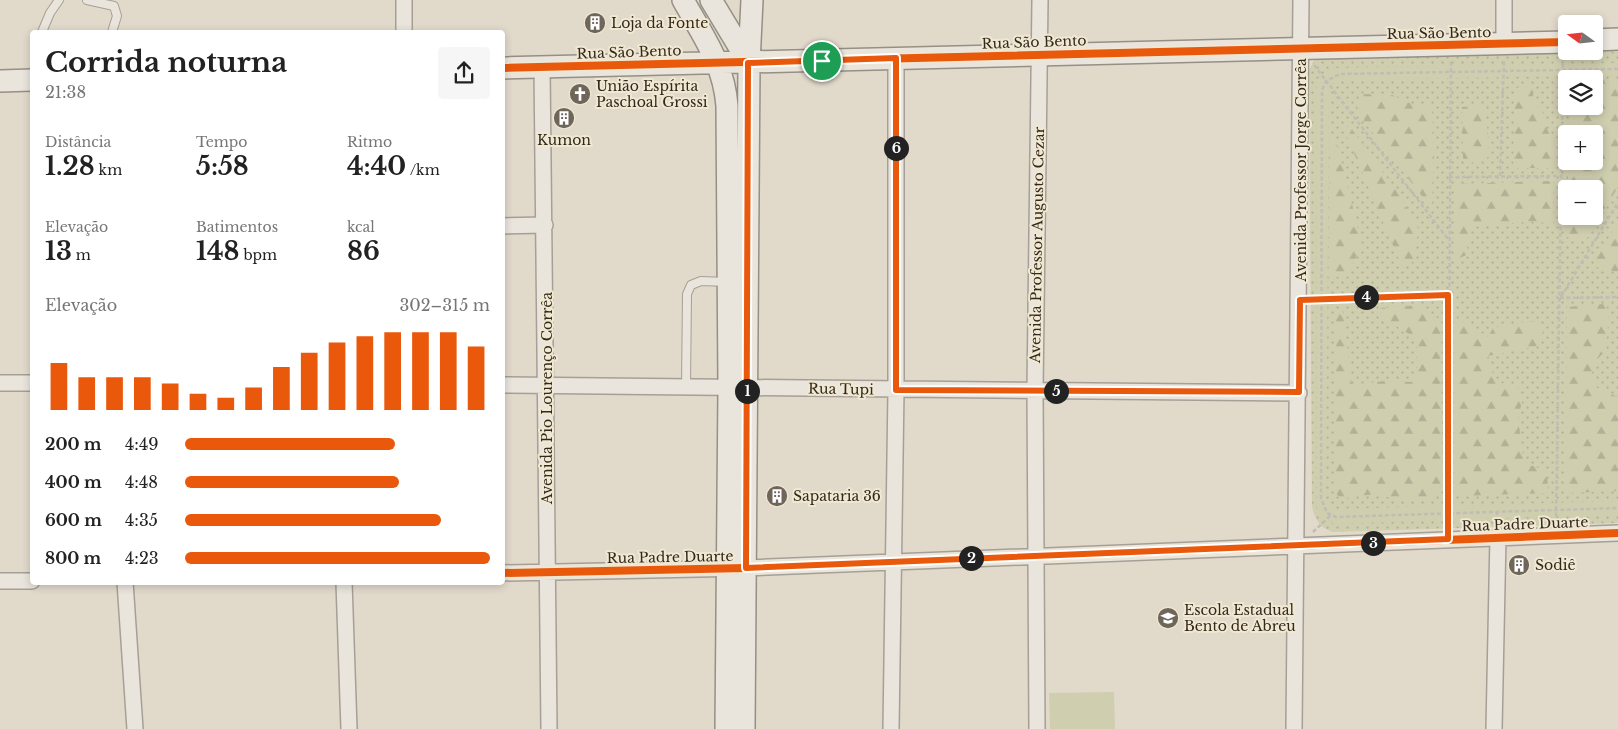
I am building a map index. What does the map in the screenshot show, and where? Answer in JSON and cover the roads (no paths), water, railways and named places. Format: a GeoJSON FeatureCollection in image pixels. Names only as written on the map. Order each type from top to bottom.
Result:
{"type":"FeatureCollection","features":[{"type":"Feature","properties":{"kind":"main road"},"geometry":{"type":"LineString","coordinates":[[683,0],[718,62],[726,84],[728,283],[738,387]]}},
{"type":"Feature","properties":{"kind":"main road"},"geometry":{"type":"LineString","coordinates":[[711,0],[748,63]]}},
{"type":"Feature","properties":{"kind":"main road"},"geometry":{"type":"LineString","coordinates":[[744,729],[737,568],[738,387],[748,63],[752,0]]}},
{"type":"Feature","properties":{"kind":"main road"},"geometry":{"type":"LineString","coordinates":[[1603,40],[1618,39]]}},
{"type":"Feature","properties":{"kind":"main road","name":"Rua São Bento"},"geometry":{"type":"LineString","coordinates":[[505,68],[1558,42]]}},
{"type":"Feature","properties":{"kind":"main road"},"geometry":{"type":"LineString","coordinates":[[0,82],[30,80]]}},
{"type":"Feature","properties":{"kind":"main road"},"geometry":{"type":"LineString","coordinates":[[726,729],[737,568]]}},
{"type":"Feature","properties":{"kind":"street"},"geometry":{"type":"LineString","coordinates":[[404,0],[404,30]]}},
{"type":"Feature","properties":{"kind":"street","name":"Avenida Professor Augusto Cezar"},"geometry":{"type":"LineString","coordinates":[[1037,729],[1035,390],[1040,0]]}},
{"type":"Feature","properties":{"kind":"street","name":"Avenida Professor Jorge Corrêa"},"geometry":{"type":"LineString","coordinates":[[1294,729],[1298,546],[1301,0]]}},
{"type":"Feature","properties":{"kind":"street"},"geometry":{"type":"LineString","coordinates":[[1504,0],[1504,44]]}},
{"type":"Feature","properties":{"kind":"street"},"geometry":{"type":"LineString","coordinates":[[891,729],[896,390],[896,58]]}},
{"type":"Feature","properties":{"kind":"street","name":"Avenida Pio Lourenço Corrêa"},"geometry":{"type":"LineString","coordinates":[[542,67],[547,385],[549,729]]}},
{"type":"Feature","properties":{"kind":"street"},"geometry":{"type":"LineString","coordinates":[[505,226],[545,225]]}},
{"type":"Feature","properties":{"kind":"street"},"geometry":{"type":"LineString","coordinates":[[0,384],[30,383]]}},
{"type":"Feature","properties":{"kind":"street","name":"Rua Tupi"},"geometry":{"type":"LineString","coordinates":[[505,385],[896,390],[1299,392]]}},
{"type":"Feature","properties":{"kind":"street","name":"Rua Padre Duarte"},"geometry":{"type":"LineString","coordinates":[[505,573],[737,568],[1298,546],[1498,536],[1618,533]]}},
{"type":"Feature","properties":{"kind":"street"},"geometry":{"type":"LineString","coordinates":[[1494,729],[1498,536]]}},
{"type":"Feature","properties":{"kind":"street"},"geometry":{"type":"LineString","coordinates":[[0,581],[30,581]]}},
{"type":"Feature","properties":{"kind":"street"},"geometry":{"type":"LineString","coordinates":[[125,585],[135,729]]}},
{"type":"Feature","properties":{"kind":"street"},"geometry":{"type":"LineString","coordinates":[[344,585],[349,729]]}},
{"type":"Feature","properties":{"kind":"lane"},"geometry":{"type":"LineString","coordinates":[[43,30],[50,13],[60,0]]}},
{"type":"Feature","properties":{"kind":"lane"},"geometry":{"type":"LineString","coordinates":[[87,0],[114,6],[118,16],[113,30]]}},
{"type":"Feature","properties":{"kind":"lane"},"geometry":{"type":"LineString","coordinates":[[686,386],[687,294],[691,285],[701,281],[728,283]]}},
{"type":"Feature","properties":{"kind":"place","name":"Loja da Fonte"},"geometry":{"type":"Point","coordinates":[595,23]}},
{"type":"Feature","properties":{"kind":"place","name":"União Espírita Paschoal Grossi"},"geometry":{"type":"Point","coordinates":[580,94]}},
{"type":"Feature","properties":{"kind":"place","name":"Kumon"},"geometry":{"type":"Point","coordinates":[564,118]}},
{"type":"Feature","properties":{"kind":"place","name":"Sapataria 36"},"geometry":{"type":"Point","coordinates":[777,496]}},
{"type":"Feature","properties":{"kind":"place","name":"Sodiê"},"geometry":{"type":"Point","coordinates":[1519,565]}},
{"type":"Feature","properties":{"kind":"place","name":"Escola Estadual Bento de Abreu"},"geometry":{"type":"Point","coordinates":[1168,618]}}]}
